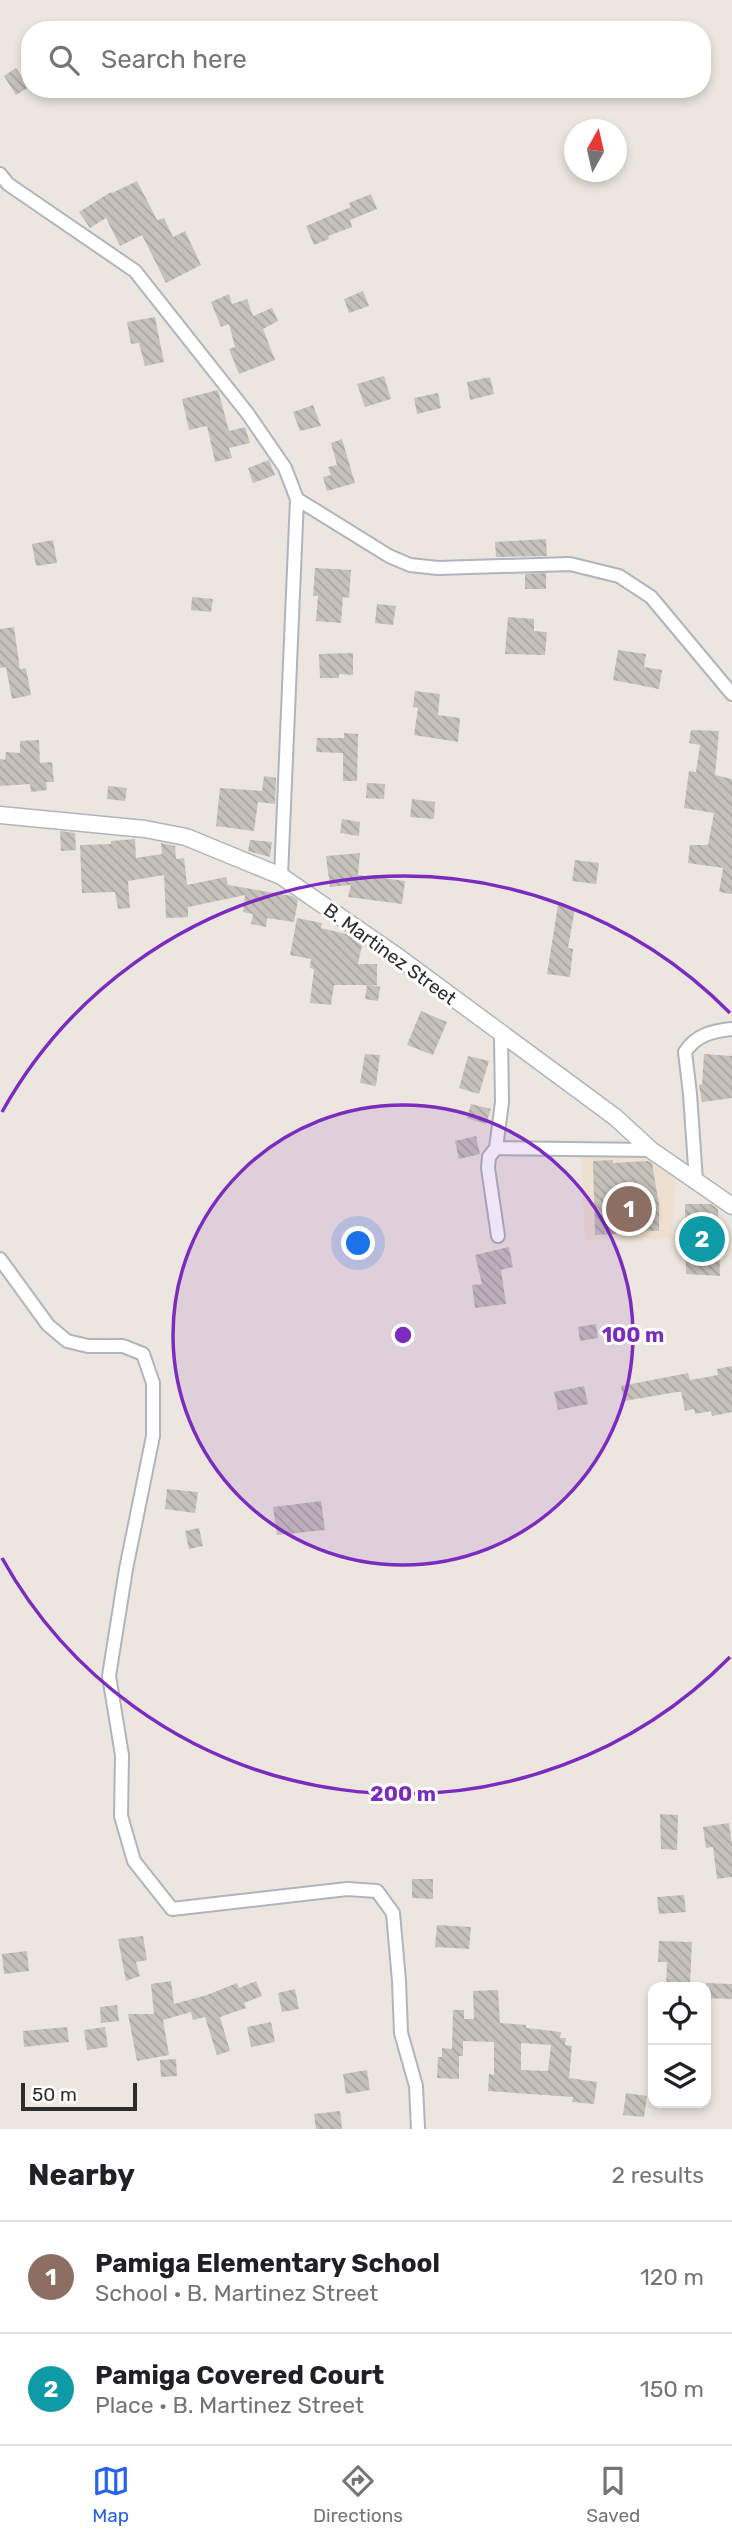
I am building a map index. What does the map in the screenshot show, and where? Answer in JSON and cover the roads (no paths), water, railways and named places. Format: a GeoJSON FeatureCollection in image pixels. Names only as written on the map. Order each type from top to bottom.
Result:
{"type":"FeatureCollection","features":[{"type":"Feature","properties":{"kind":"street"},"geometry":{"type":"LineString","coordinates":[[0,174],[8,184],[135,271],[248,414],[285,468],[297,499],[281,876]]}},
{"type":"Feature","properties":{"kind":"street"},"geometry":{"type":"LineString","coordinates":[[297,499],[389,556],[410,565],[438,568],[570,564],[619,576],[651,597],[732,694]]}},
{"type":"Feature","properties":{"kind":"street","name":"B. Martinez Street"},"geometry":{"type":"LineString","coordinates":[[0,815],[145,829],[186,837],[281,876],[394,954],[501,1036],[615,1117],[651,1150],[732,1206]]}},
{"type":"Feature","properties":{"kind":"street"},"geometry":{"type":"LineString","coordinates":[[695,1181],[685,1052],[692,1041],[715,1031],[732,1029]]}},
{"type":"Feature","properties":{"kind":"street"},"geometry":{"type":"LineString","coordinates":[[498,1236],[488,1168],[489,1157],[496,1148],[502,1101],[501,1036]]}},
{"type":"Feature","properties":{"kind":"street"},"geometry":{"type":"LineString","coordinates":[[496,1148],[651,1150]]}},
{"type":"Feature","properties":{"kind":"street"},"geometry":{"type":"LineString","coordinates":[[0,1259],[48,1325],[67,1341],[88,1346],[123,1346],[143,1354],[153,1382],[153,1436],[109,1676],[122,1755],[121,1816],[134,1861],[172,1909],[347,1889],[377,1891],[393,1913],[401,2033],[416,2085],[418,2129]]}},
{"type":"Feature","properties":{"kind":"place","name":"Pamiga Elementary School"},"geometry":{"type":"Point","coordinates":[629,1209]}},
{"type":"Feature","properties":{"kind":"place","name":"Pamiga Covered Court"},"geometry":{"type":"Point","coordinates":[702,1239]}}]}
